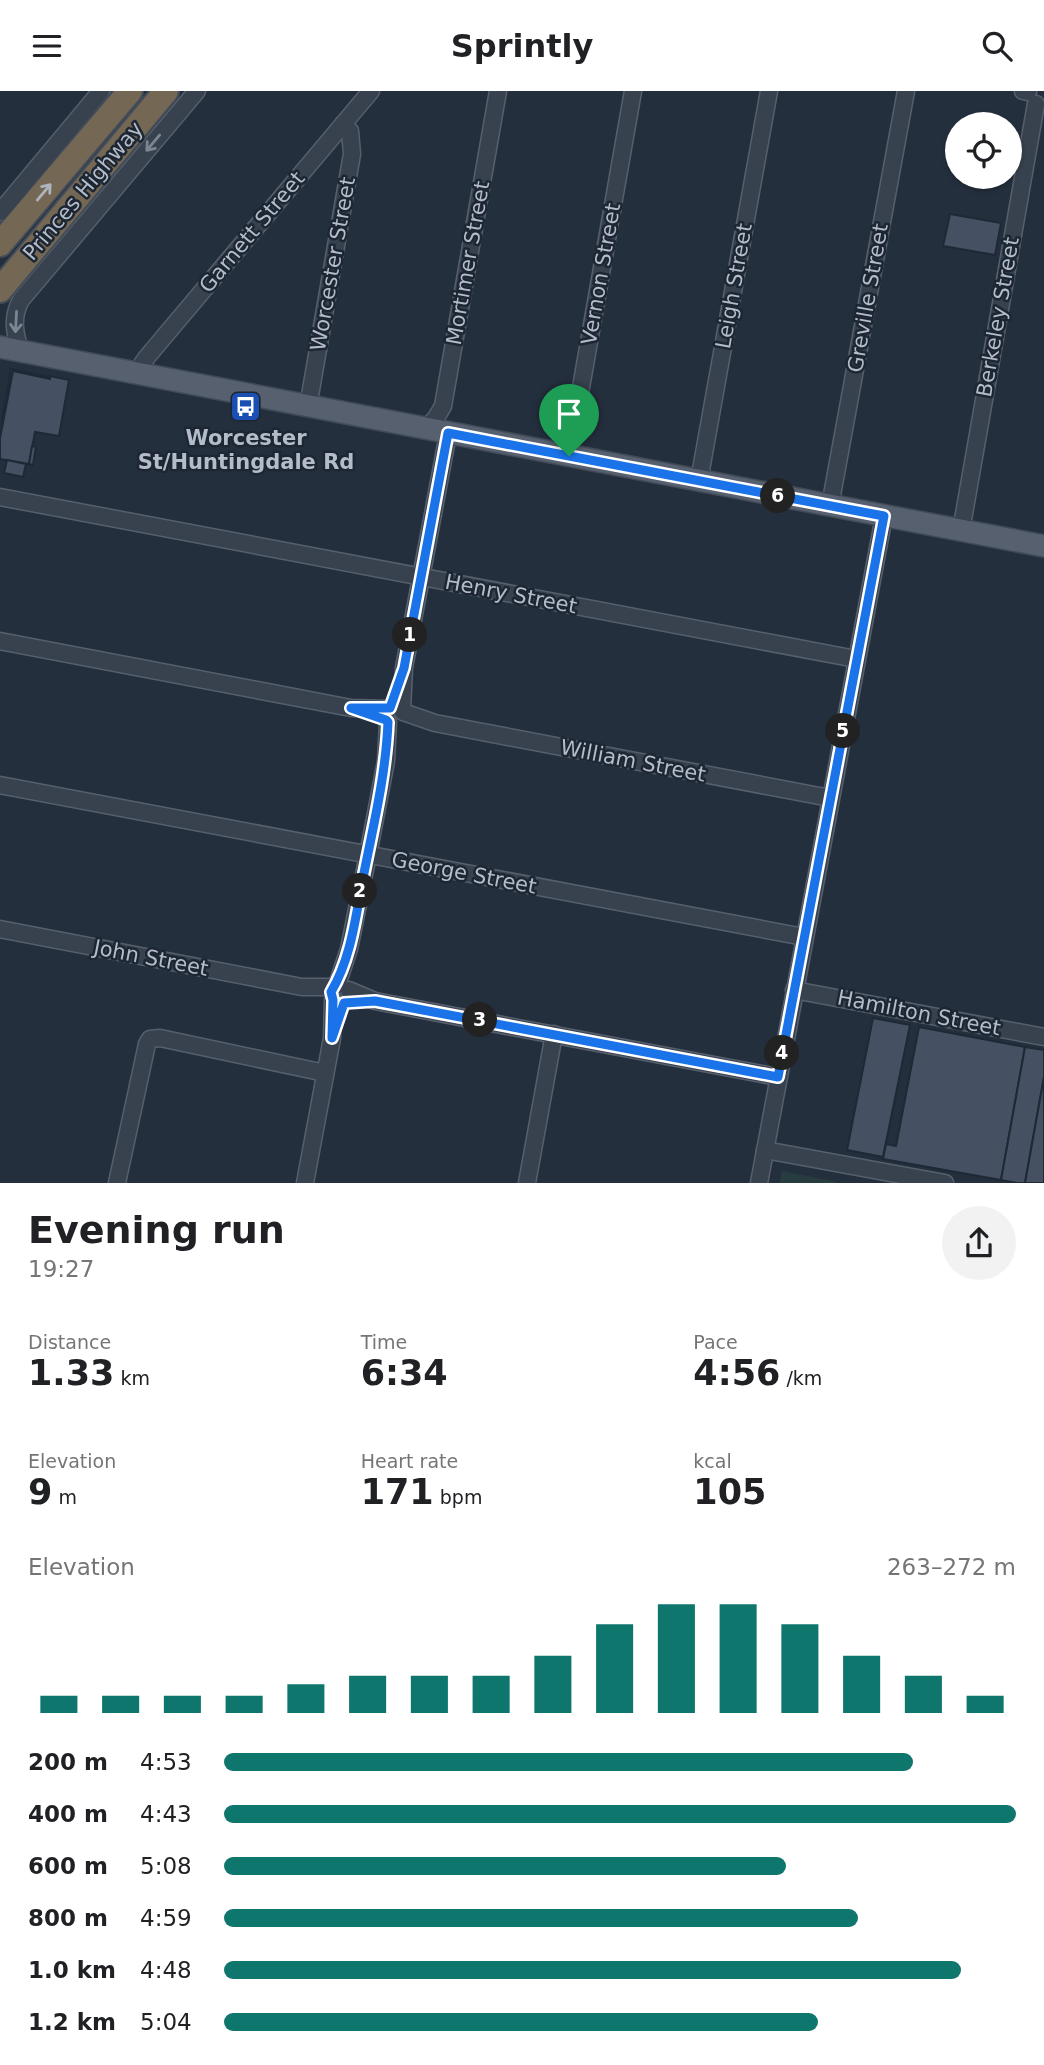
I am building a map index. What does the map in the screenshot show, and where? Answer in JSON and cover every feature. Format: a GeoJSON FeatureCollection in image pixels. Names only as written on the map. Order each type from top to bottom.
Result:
{"type":"FeatureCollection","features":[{"type":"Feature","properties":{"kind":"highway","name":"Princes Highway"},"geometry":{"type":"LineString","coordinates":[[0,244],[130,91]]}},
{"type":"Feature","properties":{"kind":"highway","name":"Princes Highway"},"geometry":{"type":"LineString","coordinates":[[0,290],[11,260],[166,91]]}},
{"type":"Feature","properties":{"kind":"main road"},"geometry":{"type":"LineString","coordinates":[[10,349],[1044,546]]}},
{"type":"Feature","properties":{"kind":"street"},"geometry":{"type":"LineString","coordinates":[[0,212],[102,91]]}},
{"type":"Feature","properties":{"kind":"street"},"geometry":{"type":"LineString","coordinates":[[10,349],[15,314],[21,300],[197,91]]}},
{"type":"Feature","properties":{"kind":"street","name":"Garnett Street"},"geometry":{"type":"LineString","coordinates":[[139,375],[144,361],[371,91]]}},
{"type":"Feature","properties":{"kind":"street","name":"Mortimer Street"},"geometry":{"type":"LineString","coordinates":[[426,429],[443,405],[498,91]]}},
{"type":"Feature","properties":{"kind":"street","name":"Vernon Street"},"geometry":{"type":"LineString","coordinates":[[569,456],[633,91]]}},
{"type":"Feature","properties":{"kind":"street","name":"Leigh Street"},"geometry":{"type":"LineString","coordinates":[[699,481],[769,91]]}},
{"type":"Feature","properties":{"kind":"street","name":"Greville Street"},"geometry":{"type":"LineString","coordinates":[[830,506],[906,91]]}},
{"type":"Feature","properties":{"kind":"street","name":"Berkeley Street"},"geometry":{"type":"LineString","coordinates":[[961,531],[1032,96]]}},
{"type":"Feature","properties":{"kind":"street","name":"Worcester Street"},"geometry":{"type":"LineString","coordinates":[[307,407],[352,154],[349,131],[343,124]]}},
{"type":"Feature","properties":{"kind":"street"},"geometry":{"type":"LineString","coordinates":[[305,1183],[448,433]]}},
{"type":"Feature","properties":{"kind":"street","name":"Henry Street"},"geometry":{"type":"LineString","coordinates":[[0,497],[856,659]]}},
{"type":"Feature","properties":{"kind":"street"},"geometry":{"type":"LineString","coordinates":[[759,1183],[884,516]]}},
{"type":"Feature","properties":{"kind":"street","name":"William Street"},"geometry":{"type":"LineString","coordinates":[[0,641],[830,798]]}},
{"type":"Feature","properties":{"kind":"street","name":"George Street"},"geometry":{"type":"LineString","coordinates":[[0,785],[804,937]]}},
{"type":"Feature","properties":{"kind":"street","name":"John Street"},"geometry":{"type":"LineString","coordinates":[[0,929],[778,1077]]}},
{"type":"Feature","properties":{"kind":"street","name":"Hamilton Street"},"geometry":{"type":"LineString","coordinates":[[794,990],[1044,1037]]}},
{"type":"Feature","properties":{"kind":"street"},"geometry":{"type":"LineString","coordinates":[[527,1183],[554,1034]]}},
{"type":"Feature","properties":{"kind":"street"},"geometry":{"type":"LineString","coordinates":[[117,1183],[150,1039],[160,1038],[325,1073]]}},
{"type":"Feature","properties":{"kind":"street"},"geometry":{"type":"LineString","coordinates":[[765,1150],[945,1183]]}},
{"type":"Feature","properties":{"kind":"green space"},"geometry":{"type":"Polygon","coordinates":[[[782,1171],[833,1181],[838,1183],[780,1183],[782,1171]]]}},
{"type":"Feature","properties":{"kind":"building"},"geometry":{"type":"Polygon","coordinates":[[[950,214],[1001,223],[995,255],[943,246],[950,214]]]}},
{"type":"Feature","properties":{"kind":"building"},"geometry":{"type":"Polygon","coordinates":[[[11,369],[50,379],[13,371],[2,420],[11,369]]]}},
{"type":"Feature","properties":{"kind":"building"},"geometry":{"type":"Polygon","coordinates":[[[13,371],[69,380],[59,436],[35,432],[29,464],[0,459],[0,438],[13,371]]]}},
{"type":"Feature","properties":{"kind":"building"},"geometry":{"type":"Polygon","coordinates":[[[32,446],[36,447],[33,465],[29,464],[32,446]]]}},
{"type":"Feature","properties":{"kind":"building"},"geometry":{"type":"Polygon","coordinates":[[[7,460],[26,464],[23,477],[4,473],[7,460]]]}},
{"type":"Feature","properties":{"kind":"building"},"geometry":{"type":"Polygon","coordinates":[[[873,1018],[910,1025],[883,1157],[847,1150],[873,1018]]]}},
{"type":"Feature","properties":{"kind":"building"},"geometry":{"type":"Polygon","coordinates":[[[919,1027],[1025,1047],[1001,1180],[883,1159],[886,1144],[896,1146],[919,1027]]]}},
{"type":"Feature","properties":{"kind":"building"},"geometry":{"type":"Polygon","coordinates":[[[1025,1047],[1044,1050],[1044,1077],[1025,1183],[1017,1183],[1001,1180],[1025,1047]]]}},
{"type":"Feature","properties":{"kind":"building"},"geometry":{"type":"Polygon","coordinates":[[[1044,1077],[1044,1183],[1025,1183],[1044,1077]]]}},
{"type":"Feature","properties":{"kind":"place","name":"Worcester St/Huntingdale Rd"},"geometry":{"type":"Point","coordinates":[246,406]}},
{"type":"Feature","properties":{"kind":"route"},"geometry":{"type":"LineString","coordinates":[[448,433],[569,456],[884,516],[778,1077],[375,1001],[344,1003],[332,1038],[331,992],[337,985],[349,949],[386,761],[388,722],[351,708],[390,708],[404,668],[448,433]]}}]}
